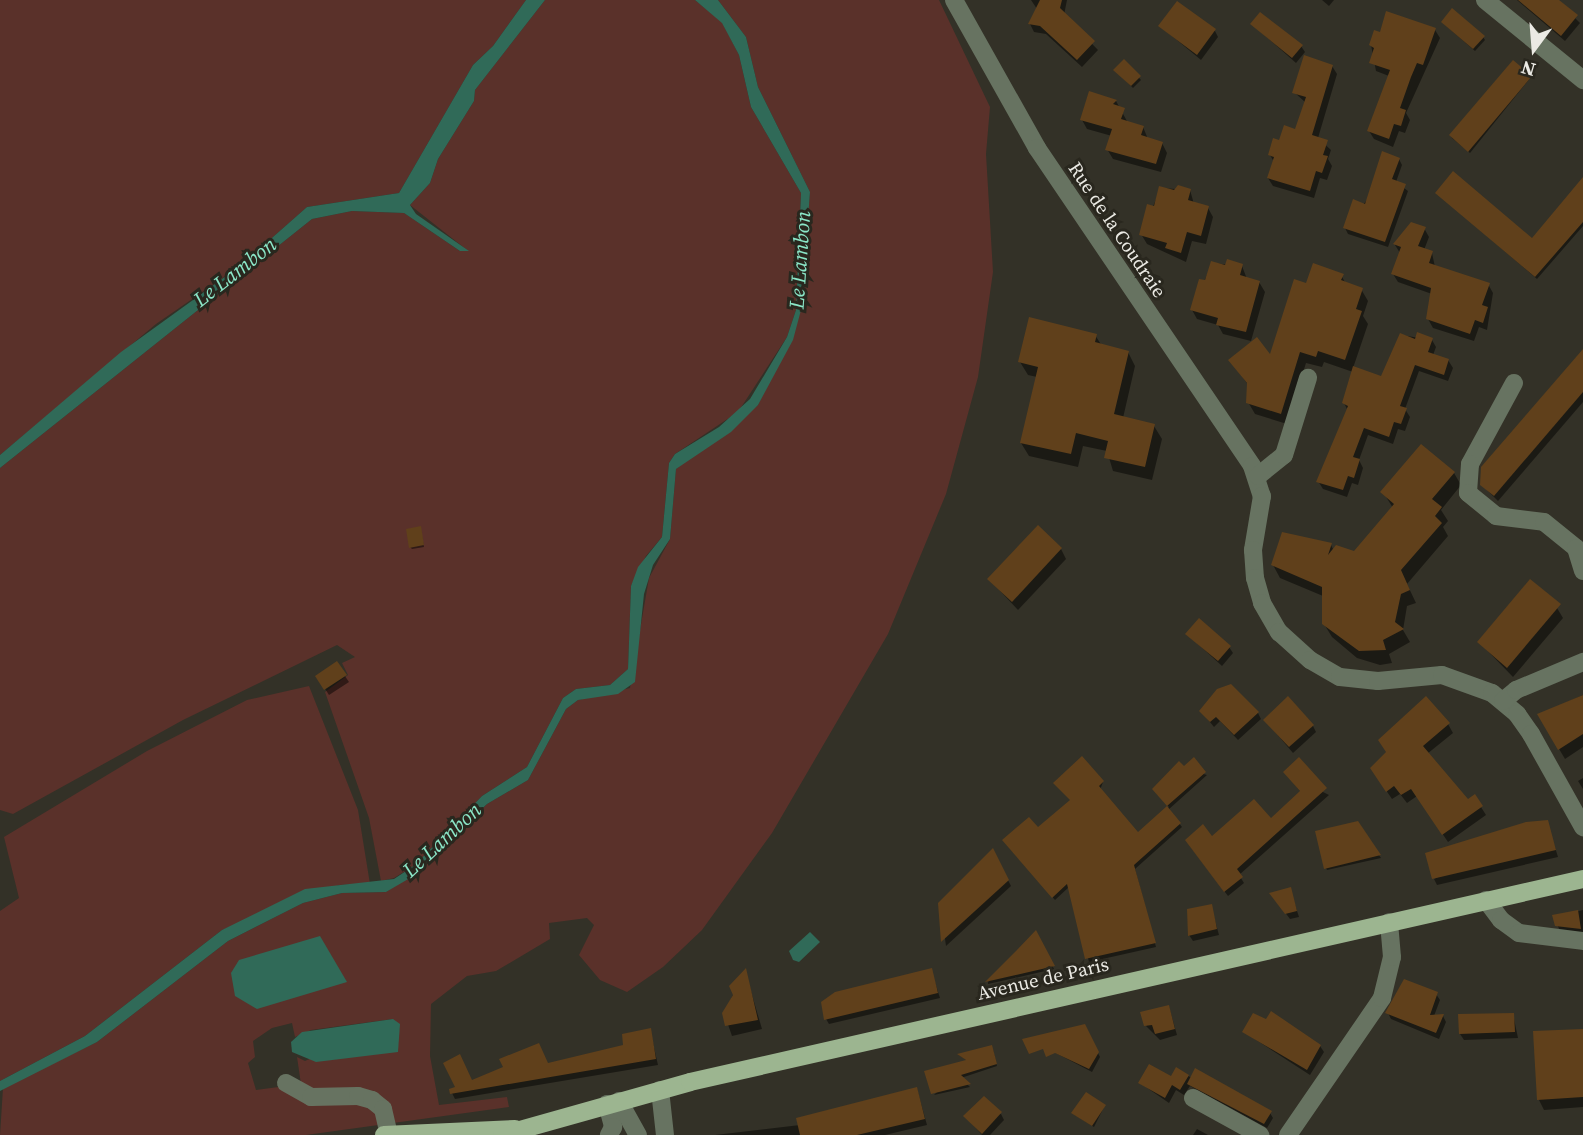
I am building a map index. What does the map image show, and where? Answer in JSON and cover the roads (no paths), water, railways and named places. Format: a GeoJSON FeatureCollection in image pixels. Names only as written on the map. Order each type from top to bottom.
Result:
{"type":"FeatureCollection","features":[{"type":"Feature","properties":{"kind":"main road","name":"Avenue de Paris"},"geometry":{"type":"LineString","coordinates":[[387,1135],[511,1133],[660,1090],[1583,879]]}},
{"type":"Feature","properties":{"kind":"street","name":"Rue de la Coudraie"},"geometry":{"type":"LineString","coordinates":[[954,0],[1037,148],[1258,476],[1261,511],[1253,550],[1257,590],[1279,632],[1294,646],[1340,677],[1378,681],[1442,675],[1476,684],[1503,701],[1531,734],[1583,827]]}},
{"type":"Feature","properties":{"kind":"street"},"geometry":{"type":"LineString","coordinates":[[1485,0],[1583,80]]}},
{"type":"Feature","properties":{"kind":"street"},"geometry":{"type":"LineString","coordinates":[[1258,476],[1284,455],[1308,377]]}},
{"type":"Feature","properties":{"kind":"street"},"geometry":{"type":"LineString","coordinates":[[1514,383],[1470,464],[1468,493],[1496,516],[1544,522],[1576,548],[1583,571]]}},
{"type":"Feature","properties":{"kind":"street"},"geometry":{"type":"LineString","coordinates":[[1503,701],[1516,690],[1583,662]]}},
{"type":"Feature","properties":{"kind":"street"},"geometry":{"type":"LineString","coordinates":[[1486,900],[1500,920],[1519,933],[1583,941]]}},
{"type":"Feature","properties":{"kind":"street"},"geometry":{"type":"LineString","coordinates":[[1288,1135],[1382,998],[1392,957],[1389,922]]}},
{"type":"Feature","properties":{"kind":"street"},"geometry":{"type":"LineString","coordinates":[[286,1083],[311,1097],[358,1096],[372,1100],[383,1109],[387,1135]]}},
{"type":"Feature","properties":{"kind":"street"},"geometry":{"type":"LineString","coordinates":[[660,1090],[665,1135]]}},
{"type":"Feature","properties":{"kind":"street"},"geometry":{"type":"LineString","coordinates":[[1194,1098],[1260,1135]]}},
{"type":"Feature","properties":{"kind":"street"},"geometry":{"type":"LineString","coordinates":[[609,1135],[613,1102]]}},
{"type":"Feature","properties":{"kind":"street"},"geometry":{"type":"LineString","coordinates":[[613,1102],[638,1135]]}},
{"type":"Feature","properties":{"kind":"water","name":"Le Lambon"},"geometry":{"type":"Polygon","coordinates":[[[526,0],[545,0],[475,90],[474,101],[438,159],[430,183],[410,205],[416,214],[469,251],[460,251],[404,213],[352,211],[312,219],[0,468],[0,455],[121,352],[240,266],[307,207],[399,193],[473,65],[493,46],[526,0]]]}},
{"type":"Feature","properties":{"kind":"water","name":"Le Lambon"},"geometry":{"type":"Polygon","coordinates":[[[695,0],[718,0],[746,37],[758,87],[810,192],[801,310],[793,340],[758,405],[731,432],[676,469],[670,539],[653,565],[644,594],[635,682],[618,694],[578,700],[566,709],[528,780],[487,804],[410,878],[386,892],[342,893],[303,903],[228,941],[97,1042],[0,1091],[0,1081],[85,1036],[222,930],[305,889],[394,879],[415,865],[482,796],[527,767],[563,698],[576,689],[610,685],[628,669],[631,586],[638,567],[662,537],[669,463],[675,454],[719,427],[750,399],[787,337],[796,310],[801,193],[751,107],[739,55],[722,23],[695,0]]]}},
{"type":"Feature","properties":{"kind":"water"},"geometry":{"type":"Polygon","coordinates":[[[810,932],[820,942],[799,962],[793,960],[789,951],[810,932]]]}},
{"type":"Feature","properties":{"kind":"water"},"geometry":{"type":"Polygon","coordinates":[[[320,936],[347,982],[257,1009],[235,996],[231,973],[239,960],[320,936]]]}},
{"type":"Feature","properties":{"kind":"water"},"geometry":{"type":"Polygon","coordinates":[[[393,1019],[400,1024],[398,1052],[316,1062],[292,1052],[291,1042],[302,1032],[393,1019]]]}}]}
